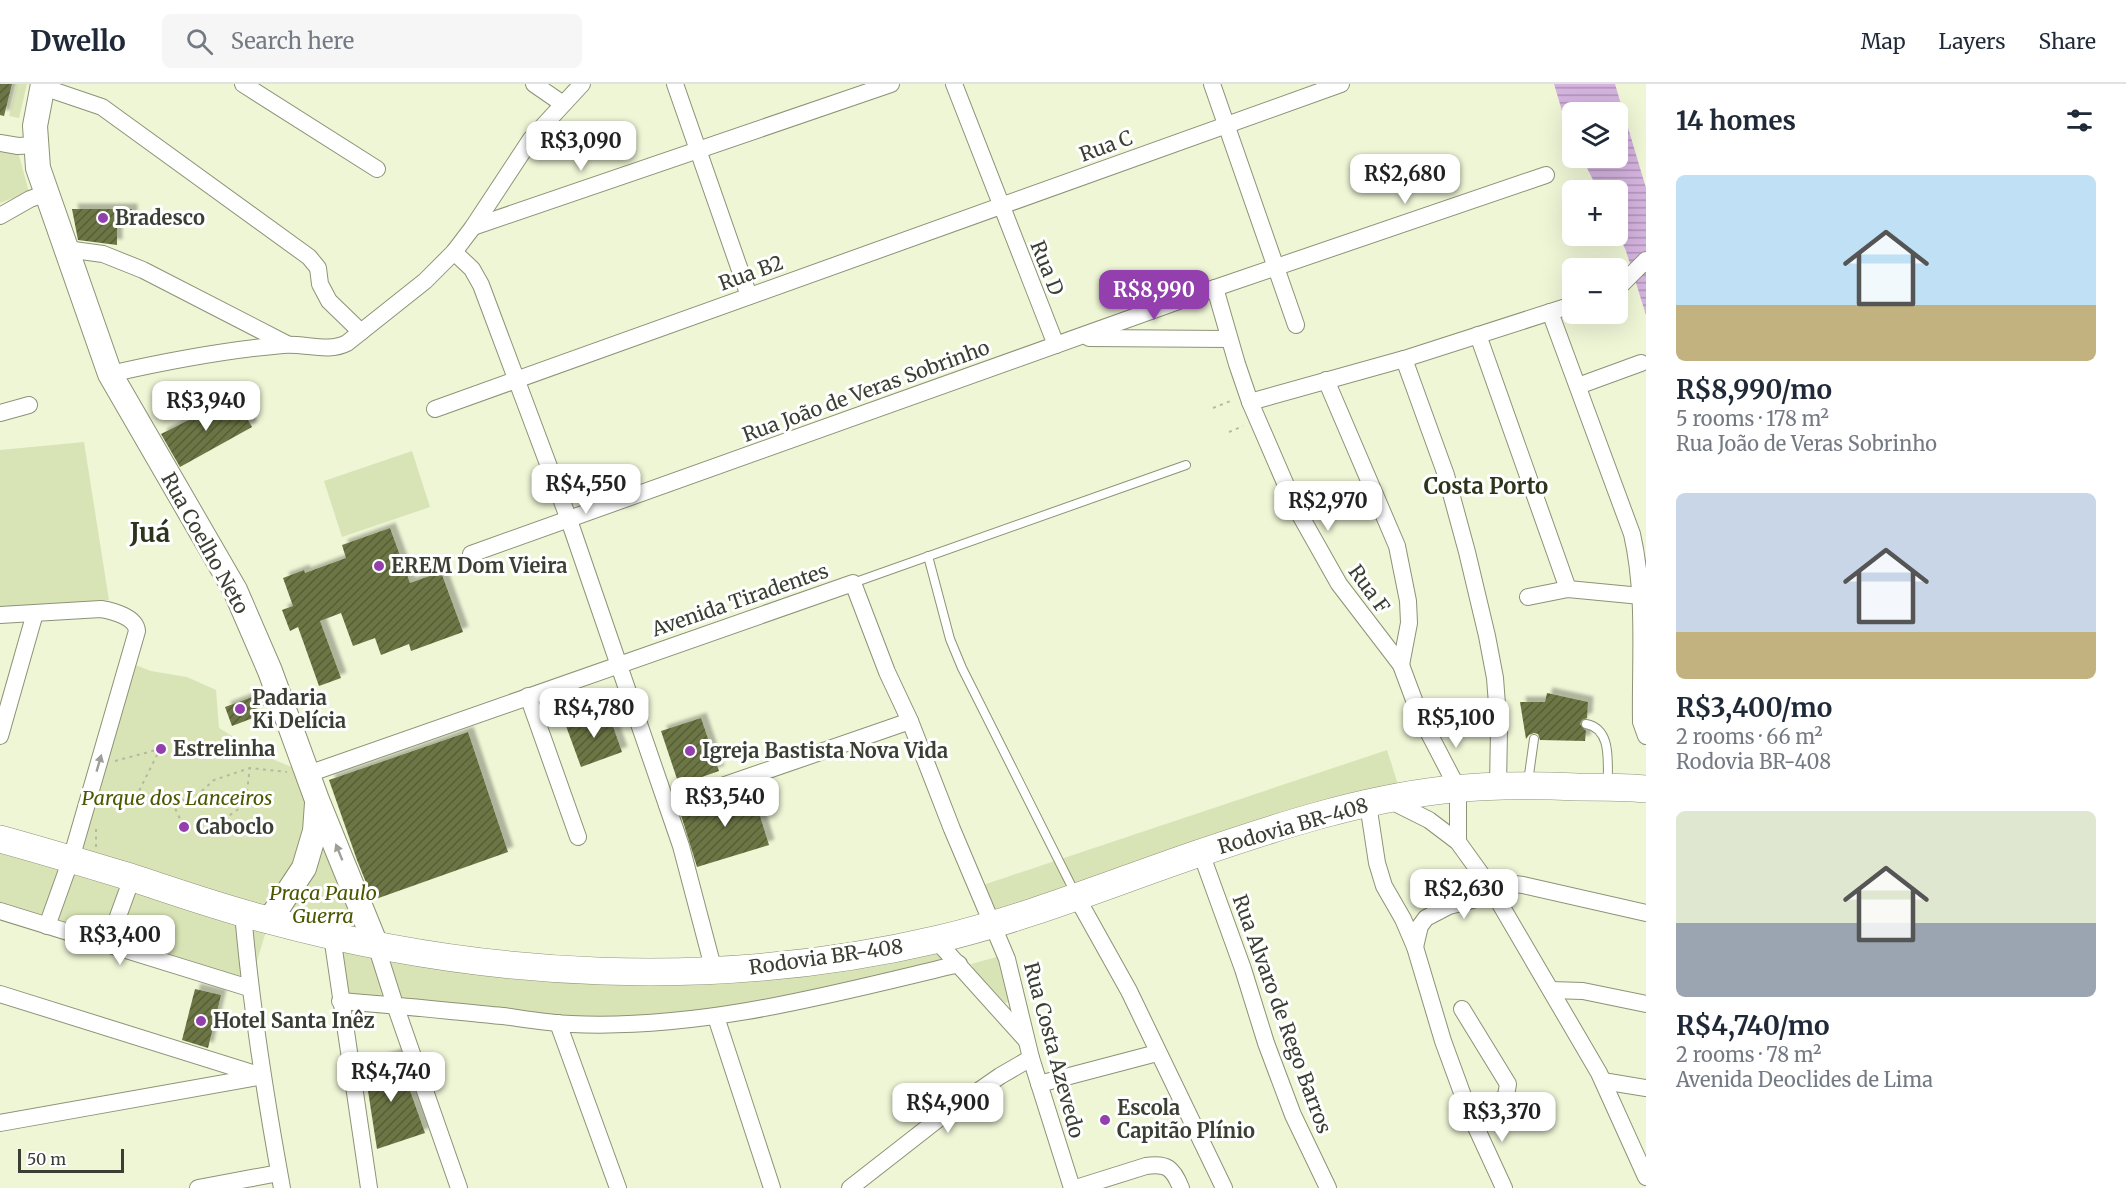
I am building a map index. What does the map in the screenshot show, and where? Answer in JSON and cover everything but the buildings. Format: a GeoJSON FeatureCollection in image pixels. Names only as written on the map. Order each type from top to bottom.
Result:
{"type":"FeatureCollection","features":[{"type":"Feature","properties":{"kind":"main road","name":"Rodovia BR-408"},"geometry":{"type":"LineString","coordinates":[[0,839],[83,856],[132,878],[243,914],[332,936],[436,957],[544,969],[631,973],[714,971],[801,964],[936,940],[992,924],[1201,853],[1307,820],[1378,802],[1498,785],[1646,789]]}},
{"type":"Feature","properties":{"kind":"street"},"geometry":{"type":"LineString","coordinates":[[243,84],[377,169]]}},
{"type":"Feature","properties":{"kind":"street"},"geometry":{"type":"LineString","coordinates":[[534,84],[563,104]]}},
{"type":"Feature","properties":{"kind":"street"},"geometry":{"type":"LineString","coordinates":[[110,374],[219,352],[287,344],[339,347],[347,343],[425,281],[454,252],[531,139],[582,84]]}},
{"type":"Feature","properties":{"kind":"street"},"geometry":{"type":"LineString","coordinates":[[675,84],[749,296]]}},
{"type":"Feature","properties":{"kind":"street"},"geometry":{"type":"LineString","coordinates":[[473,227],[891,84]]}},
{"type":"Feature","properties":{"kind":"street","name":"Rua D"},"geometry":{"type":"LineString","coordinates":[[954,84],[1056,345]]}},
{"type":"Feature","properties":{"kind":"street"},"geometry":{"type":"LineString","coordinates":[[1212,84],[1296,325]]}},
{"type":"Feature","properties":{"kind":"street","name":"Rua C"},"geometry":{"type":"LineString","coordinates":[[1000,206],[1341,84]]}},
{"type":"Feature","properties":{"kind":"street"},"geometry":{"type":"LineString","coordinates":[[43,86],[102,107],[309,257],[318,268],[320,284],[330,301],[361,332]]}},
{"type":"Feature","properties":{"kind":"street","name":"Rua Coelho Neto"},"geometry":{"type":"LineString","coordinates":[[43,86],[34,126],[39,168],[110,374],[235,590],[270,671],[317,800],[376,945]]}},
{"type":"Feature","properties":{"kind":"street"},"geometry":{"type":"LineString","coordinates":[[0,143],[36,146]]}},
{"type":"Feature","properties":{"kind":"street","name":"Rua João de Veras Sobrinho"},"geometry":{"type":"LineString","coordinates":[[471,554],[1215,288],[1546,175]]}},
{"type":"Feature","properties":{"kind":"street"},"geometry":{"type":"LineString","coordinates":[[0,216],[30,199],[47,193]]}},
{"type":"Feature","properties":{"kind":"street","name":"Rua B2"},"geometry":{"type":"LineString","coordinates":[[435,409],[1000,206]]}},
{"type":"Feature","properties":{"kind":"street"},"geometry":{"type":"LineString","coordinates":[[66,249],[103,254],[143,270],[287,344]]}},
{"type":"Feature","properties":{"kind":"street"},"geometry":{"type":"LineString","coordinates":[[454,252],[472,269],[481,285],[569,520],[681,846],[714,971]]}},
{"type":"Feature","properties":{"kind":"street"},"geometry":{"type":"LineString","coordinates":[[1628,279],[1646,260]]}},
{"type":"Feature","properties":{"kind":"street","name":"Rua F"},"geometry":{"type":"LineString","coordinates":[[1215,288],[1250,402],[1294,506],[1346,593],[1401,665],[1424,724],[1458,789]]}},
{"type":"Feature","properties":{"kind":"street"},"geometry":{"type":"LineString","coordinates":[[1250,402],[1404,359],[1562,308]]}},
{"type":"Feature","properties":{"kind":"street"},"geometry":{"type":"LineString","coordinates":[[1550,312],[1632,534],[1638,560],[1643,595],[1641,722],[1646,735]]}},
{"type":"Feature","properties":{"kind":"street"},"geometry":{"type":"LineString","coordinates":[[1478,335],[1568,589]]}},
{"type":"Feature","properties":{"kind":"street"},"geometry":{"type":"LineString","coordinates":[[1078,338],[1229,339]]}},
{"type":"Feature","properties":{"kind":"street"},"geometry":{"type":"LineString","coordinates":[[1404,359],[1446,475],[1487,636],[1497,699],[1498,785]]}},
{"type":"Feature","properties":{"kind":"street"},"geometry":{"type":"LineString","coordinates":[[1578,386],[1641,363]]}},
{"type":"Feature","properties":{"kind":"street"},"geometry":{"type":"LineString","coordinates":[[1326,380],[1397,546],[1404,576],[1410,623],[1401,665]]}},
{"type":"Feature","properties":{"kind":"street"},"geometry":{"type":"LineString","coordinates":[[0,413],[28,405]]}},
{"type":"Feature","properties":{"kind":"street","name":"Avenida Tiradentes"},"geometry":{"type":"LineString","coordinates":[[308,774],[853,583]]}},
{"type":"Feature","properties":{"kind":"street","name":"Rua Costa Azevedo"},"geometry":{"type":"LineString","coordinates":[[853,583],[887,672],[910,721],[1007,959],[1039,1084],[1074,1188]]}},
{"type":"Feature","properties":{"kind":"street"},"geometry":{"type":"LineString","coordinates":[[1528,597],[1568,589],[1643,595]]}},
{"type":"Feature","properties":{"kind":"street"},"geometry":{"type":"LineString","coordinates":[[0,615],[110,610],[133,621],[137,631],[98,766],[83,856],[47,926]]}},
{"type":"Feature","properties":{"kind":"street"},"geometry":{"type":"LineString","coordinates":[[0,736],[35,613]]}},
{"type":"Feature","properties":{"kind":"street"},"geometry":{"type":"LineString","coordinates":[[528,696],[578,837]]}},
{"type":"Feature","properties":{"kind":"street"},"geometry":{"type":"LineString","coordinates":[[667,805],[910,721]]}},
{"type":"Feature","properties":{"kind":"street"},"geometry":{"type":"LineString","coordinates":[[1458,789],[1458,842]]}},
{"type":"Feature","properties":{"kind":"street","name":"Rua Coelho Neto"},"geometry":{"type":"LineString","coordinates":[[269,921],[304,868],[315,831],[317,800]]}},
{"type":"Feature","properties":{"kind":"street"},"geometry":{"type":"LineString","coordinates":[[1504,1188],[1469,1112],[1443,1041],[1415,947],[1403,919],[1384,886],[1377,863],[1378,802],[1429,820],[1458,842],[1489,885],[1603,1081],[1644,1169]]}},
{"type":"Feature","properties":{"kind":"street","name":"Rua Alvaro de Rego Barros"},"geometry":{"type":"LineString","coordinates":[[1201,853],[1293,1115],[1328,1188]]}},
{"type":"Feature","properties":{"kind":"street"},"geometry":{"type":"LineString","coordinates":[[108,944],[132,878]]}},
{"type":"Feature","properties":{"kind":"street"},"geometry":{"type":"LineString","coordinates":[[1415,947],[1420,926],[1426,918],[1449,906],[1476,899],[1489,885],[1497,882],[1646,913]]}},
{"type":"Feature","properties":{"kind":"street"},"geometry":{"type":"LineString","coordinates":[[1076,896],[1129,991],[1224,1188]]}},
{"type":"Feature","properties":{"kind":"street"},"geometry":{"type":"LineString","coordinates":[[0,911],[249,987]]}},
{"type":"Feature","properties":{"kind":"street"},"geometry":{"type":"LineString","coordinates":[[198,1188],[281,1181],[249,987],[243,914]]}},
{"type":"Feature","properties":{"kind":"street"},"geometry":{"type":"LineString","coordinates":[[332,936],[369,1188]]}},
{"type":"Feature","properties":{"kind":"street"},"geometry":{"type":"LineString","coordinates":[[850,1188],[941,1117],[1000,1076],[1030,1050],[959,964],[936,940]]}},
{"type":"Feature","properties":{"kind":"street"},"geometry":{"type":"LineString","coordinates":[[376,945],[459,1188]]}},
{"type":"Feature","properties":{"kind":"street"},"geometry":{"type":"LineString","coordinates":[[340,1001],[558,1023],[624,1024],[716,1017],[800,1001],[959,964]]}},
{"type":"Feature","properties":{"kind":"street"},"geometry":{"type":"LineString","coordinates":[[1551,990],[1583,991],[1646,1004]]}},
{"type":"Feature","properties":{"kind":"street"},"geometry":{"type":"LineString","coordinates":[[0,994],[262,1076]]}},
{"type":"Feature","properties":{"kind":"street"},"geometry":{"type":"LineString","coordinates":[[1462,1009],[1508,1084],[1506,1096],[1500,1101],[1469,1112]]}},
{"type":"Feature","properties":{"kind":"street"},"geometry":{"type":"LineString","coordinates":[[716,1017],[772,1188]]}},
{"type":"Feature","properties":{"kind":"street"},"geometry":{"type":"LineString","coordinates":[[558,1023],[618,1188]]}},
{"type":"Feature","properties":{"kind":"street"},"geometry":{"type":"LineString","coordinates":[[1039,1084],[1157,1053]]}},
{"type":"Feature","properties":{"kind":"street"},"geometry":{"type":"LineString","coordinates":[[0,1123],[262,1076]]}},
{"type":"Feature","properties":{"kind":"street"},"geometry":{"type":"LineString","coordinates":[[1603,1081],[1646,1088]]}},
{"type":"Feature","properties":{"kind":"street"},"geometry":{"type":"LineString","coordinates":[[1074,1188],[1156,1165],[1167,1166],[1174,1173],[1181,1188]]}},
{"type":"Feature","properties":{"kind":"lane","name":"Avenida Tiradentes"},"geometry":{"type":"LineString","coordinates":[[853,583],[1186,465]]}},
{"type":"Feature","properties":{"kind":"lane"},"geometry":{"type":"LineString","coordinates":[[928,556],[950,639],[962,668],[1076,896]]}},
{"type":"Feature","properties":{"kind":"lane"},"geometry":{"type":"LineString","coordinates":[[1586,724],[1599,729],[1604,737],[1608,787]]}},
{"type":"Feature","properties":{"kind":"lane"},"geometry":{"type":"LineString","coordinates":[[1528,785],[1534,739]]}},
{"type":"Feature","properties":{"kind":"path"},"geometry":{"type":"LineString","coordinates":[[1213,408],[1236,398],[1250,402]]}},
{"type":"Feature","properties":{"kind":"path"},"geometry":{"type":"LineString","coordinates":[[98,766],[160,749],[138,793],[164,804],[194,798],[214,780],[250,768],[308,774]]}},
{"type":"Feature","properties":{"kind":"path"},"geometry":{"type":"LineString","coordinates":[[172,802],[184,827],[212,821],[233,813],[244,802],[250,768]]}},
{"type":"Feature","properties":{"kind":"path"},"geometry":{"type":"LineString","coordinates":[[83,856],[97,821]]}},
{"type":"Feature","properties":{"kind":"green space"},"geometry":{"type":"Polygon","coordinates":[[[17,84],[27,84],[19,118],[9,116],[17,84]]]}},
{"type":"Feature","properties":{"kind":"green space"},"geometry":{"type":"Polygon","coordinates":[[[0,149],[18,152],[29,192],[0,203],[0,149]]]}},
{"type":"Feature","properties":{"kind":"green space"},"geometry":{"type":"Polygon","coordinates":[[[84,442],[109,600],[0,609],[0,450],[84,442]]]}},
{"type":"Feature","properties":{"kind":"green space"},"geometry":{"type":"Polygon","coordinates":[[[412,451],[430,507],[342,537],[324,481],[412,451]]]}},
{"type":"Feature","properties":{"kind":"green space","name":"Parque dos Lanceiros"},"geometry":{"type":"Polygon","coordinates":[[[128,662],[151,671],[187,677],[216,690],[219,728],[263,755],[308,774],[315,831],[269,921],[249,988],[0,911],[0,839],[71,859],[128,662]]]}},
{"type":"Feature","properties":{"kind":"green space"},"geometry":{"type":"Polygon","coordinates":[[[1387,750],[1402,797],[999,922],[983,885],[1387,750]]]}},
{"type":"Feature","properties":{"kind":"green space","name":"Praça Paulo Guerra"},"geometry":{"type":"Polygon","coordinates":[[[319,817],[365,941],[280,922],[319,817]]]}},
{"type":"Feature","properties":{"kind":"green space"},"geometry":{"type":"Polygon","coordinates":[[[332,936],[714,971],[936,940],[959,964],[843,992],[624,1024],[340,1001],[332,936]]]}},
{"type":"Feature","properties":{"kind":"green space"},"geometry":{"type":"Polygon","coordinates":[[[1000,956],[1013,1000],[1005,1003],[971,964],[1000,956]]]}},
{"type":"Feature","properties":{"kind":"shaded area"},"geometry":{"type":"Polygon","coordinates":[[[1554,84],[1615,84],[1620,102],[1562,102],[1562,111],[1554,84]]]}},
{"type":"Feature","properties":{"kind":"shaded area"},"geometry":{"type":"Polygon","coordinates":[[[1628,128],[1646,188],[1646,315],[1624,246],[1628,246],[1628,180],[1593,180],[1587,168],[1628,168],[1628,128]]]}},
{"type":"Feature","properties":{"kind":"place","name":"Bradesco"},"geometry":{"type":"Point","coordinates":[103,218]}},
{"type":"Feature","properties":{"kind":"place","name":"EREM Dom Vieira"},"geometry":{"type":"Point","coordinates":[379,566]}},
{"type":"Feature","properties":{"kind":"place","name":"Padaria Ki Delícia"},"geometry":{"type":"Point","coordinates":[240,709]}},
{"type":"Feature","properties":{"kind":"place","name":"Estrelinha"},"geometry":{"type":"Point","coordinates":[161,749]}},
{"type":"Feature","properties":{"kind":"place","name":"Igreja Bastista Nova Vida"},"geometry":{"type":"Point","coordinates":[690,751]}},
{"type":"Feature","properties":{"kind":"place","name":"Caboclo"},"geometry":{"type":"Point","coordinates":[184,827]}},
{"type":"Feature","properties":{"kind":"place","name":"Hotel Santa Inêz"},"geometry":{"type":"Point","coordinates":[201,1021]}},
{"type":"Feature","properties":{"kind":"place","name":"Escola Capitão Plínio"},"geometry":{"type":"Point","coordinates":[1105,1120]}},
{"type":"Feature","properties":{"kind":"district","name":"Costa Porto"},"geometry":{"type":"Point","coordinates":[1486,486]}},
{"type":"Feature","properties":{"kind":"district","name":"Juá"},"geometry":{"type":"Point","coordinates":[150,533]}}]}
